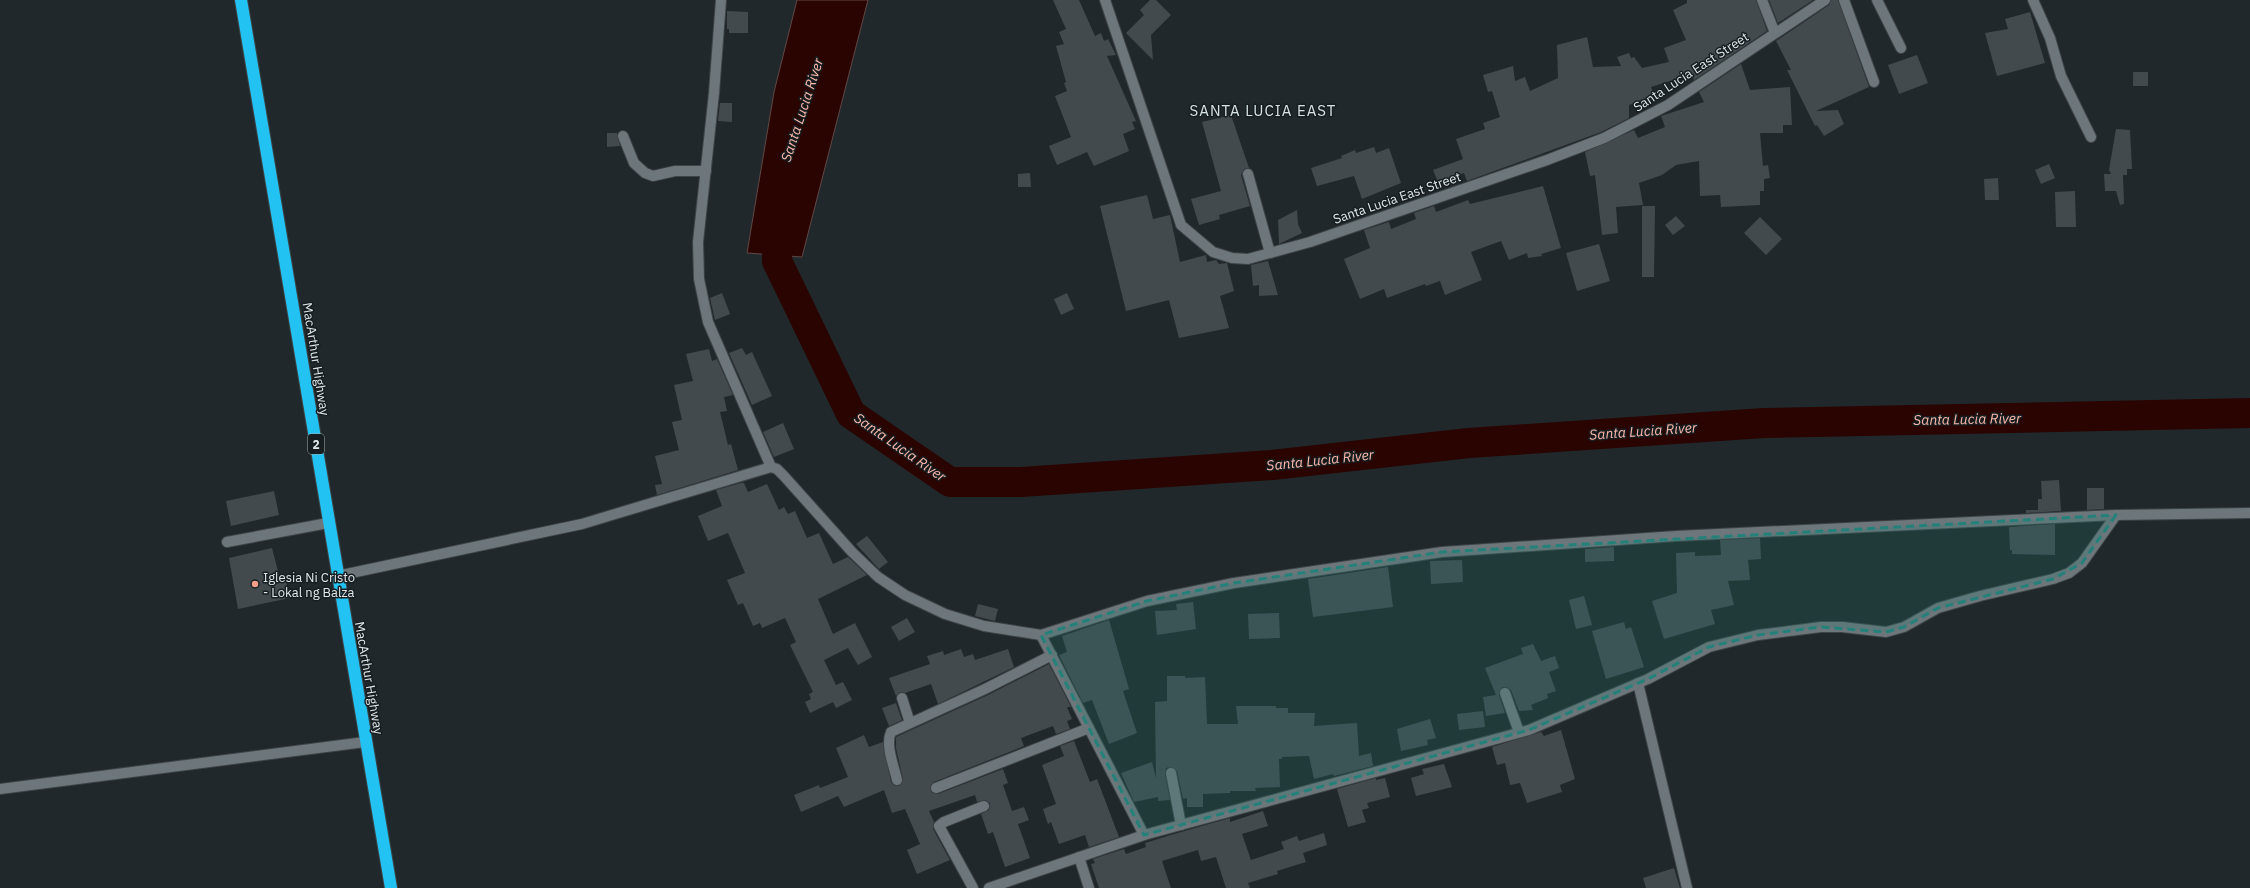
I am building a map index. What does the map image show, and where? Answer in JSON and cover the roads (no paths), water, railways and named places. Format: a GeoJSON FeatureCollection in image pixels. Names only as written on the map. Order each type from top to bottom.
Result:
{"type":"FeatureCollection","features":[{"type":"Feature","properties":{"kind":"highway","name":"MacArthur Highway"},"geometry":{"type":"LineString","coordinates":[[241,0],[328,523],[391,888]]}},
{"type":"Feature","properties":{"kind":"street"},"geometry":{"type":"LineString","coordinates":[[720,0],[714,93],[697,257],[706,314],[717,345],[771,467]]}},
{"type":"Feature","properties":{"kind":"street","name":"Santa Lucia East Street"},"geometry":{"type":"LineString","coordinates":[[1105,0],[1181,225],[1214,252],[1232,258],[1248,259],[1310,242],[1547,160],[1604,138],[1668,105],[1825,0]]}},
{"type":"Feature","properties":{"kind":"street"},"geometry":{"type":"LineString","coordinates":[[1762,0],[1775,33]]}},
{"type":"Feature","properties":{"kind":"street"},"geometry":{"type":"LineString","coordinates":[[1844,0],[1874,82]]}},
{"type":"Feature","properties":{"kind":"street"},"geometry":{"type":"LineString","coordinates":[[1877,0],[1901,48]]}},
{"type":"Feature","properties":{"kind":"street"},"geometry":{"type":"LineString","coordinates":[[2033,0],[2050,38],[2061,76],[2091,137]]}},
{"type":"Feature","properties":{"kind":"street"},"geometry":{"type":"LineString","coordinates":[[623,136],[634,163],[645,173],[652,176],[675,171],[706,171]]}},
{"type":"Feature","properties":{"kind":"street"},"geometry":{"type":"LineString","coordinates":[[1248,174],[1270,253]]}},
{"type":"Feature","properties":{"kind":"street"},"geometry":{"type":"LineString","coordinates":[[337,576],[582,524],[771,467],[777,469],[784,476],[852,552],[893,588],[917,602],[945,614],[984,626],[1042,635],[1154,600],[1234,583],[1442,552],[1676,536],[2116,515],[2250,513]]}},
{"type":"Feature","properties":{"kind":"street"},"geometry":{"type":"LineString","coordinates":[[989,888],[1144,835],[1519,732],[1638,684],[1709,647],[1758,635],[1821,627],[1842,627],[1886,632],[1904,627],[1938,608],[1980,596],[2053,579],[2069,573],[2082,563],[2116,515]]}},
{"type":"Feature","properties":{"kind":"street"},"geometry":{"type":"LineString","coordinates":[[227,542],[328,523]]}},
{"type":"Feature","properties":{"kind":"street"},"geometry":{"type":"LineString","coordinates":[[1042,635],[1144,835]]}},
{"type":"Feature","properties":{"kind":"street"},"geometry":{"type":"LineString","coordinates":[[897,780],[889,737],[891,732],[985,689],[1052,655]]}},
{"type":"Feature","properties":{"kind":"street"},"geometry":{"type":"LineString","coordinates":[[1638,684],[1687,888]]}},
{"type":"Feature","properties":{"kind":"street"},"geometry":{"type":"LineString","coordinates":[[1505,693],[1519,732]]}},
{"type":"Feature","properties":{"kind":"street"},"geometry":{"type":"LineString","coordinates":[[902,698],[910,723]]}},
{"type":"Feature","properties":{"kind":"street"},"geometry":{"type":"LineString","coordinates":[[936,788],[1089,728]]}},
{"type":"Feature","properties":{"kind":"street"},"geometry":{"type":"LineString","coordinates":[[0,789],[366,742]]}},
{"type":"Feature","properties":{"kind":"street"},"geometry":{"type":"LineString","coordinates":[[1171,773],[1181,825]]}},
{"type":"Feature","properties":{"kind":"street"},"geometry":{"type":"LineString","coordinates":[[974,888],[939,826],[944,822],[984,806]]}},
{"type":"Feature","properties":{"kind":"street"},"geometry":{"type":"LineString","coordinates":[[1079,857],[1088,888]]}},
{"type":"Feature","properties":{"kind":"water"},"geometry":{"type":"Polygon","coordinates":[[[797,0],[868,0],[802,257],[747,253],[774,92],[797,0]]]}},
{"type":"Feature","properties":{"kind":"waterway","name":"Santa Lucia River"},"geometry":{"type":"LineString","coordinates":[[778,213],[777,261],[851,414],[950,482],[1021,482],[1272,465],[1469,443],[1764,423],[2250,413]]}},
{"type":"Feature","properties":{"kind":"place","name":"Iglesia Ni Cristo - Lokal ng Balza"},"geometry":{"type":"Point","coordinates":[255,584]}},
{"type":"Feature","properties":{"kind":"district","name":"SANTA LUCIA EAST"},"geometry":{"type":"Point","coordinates":[1263,110]}}]}
